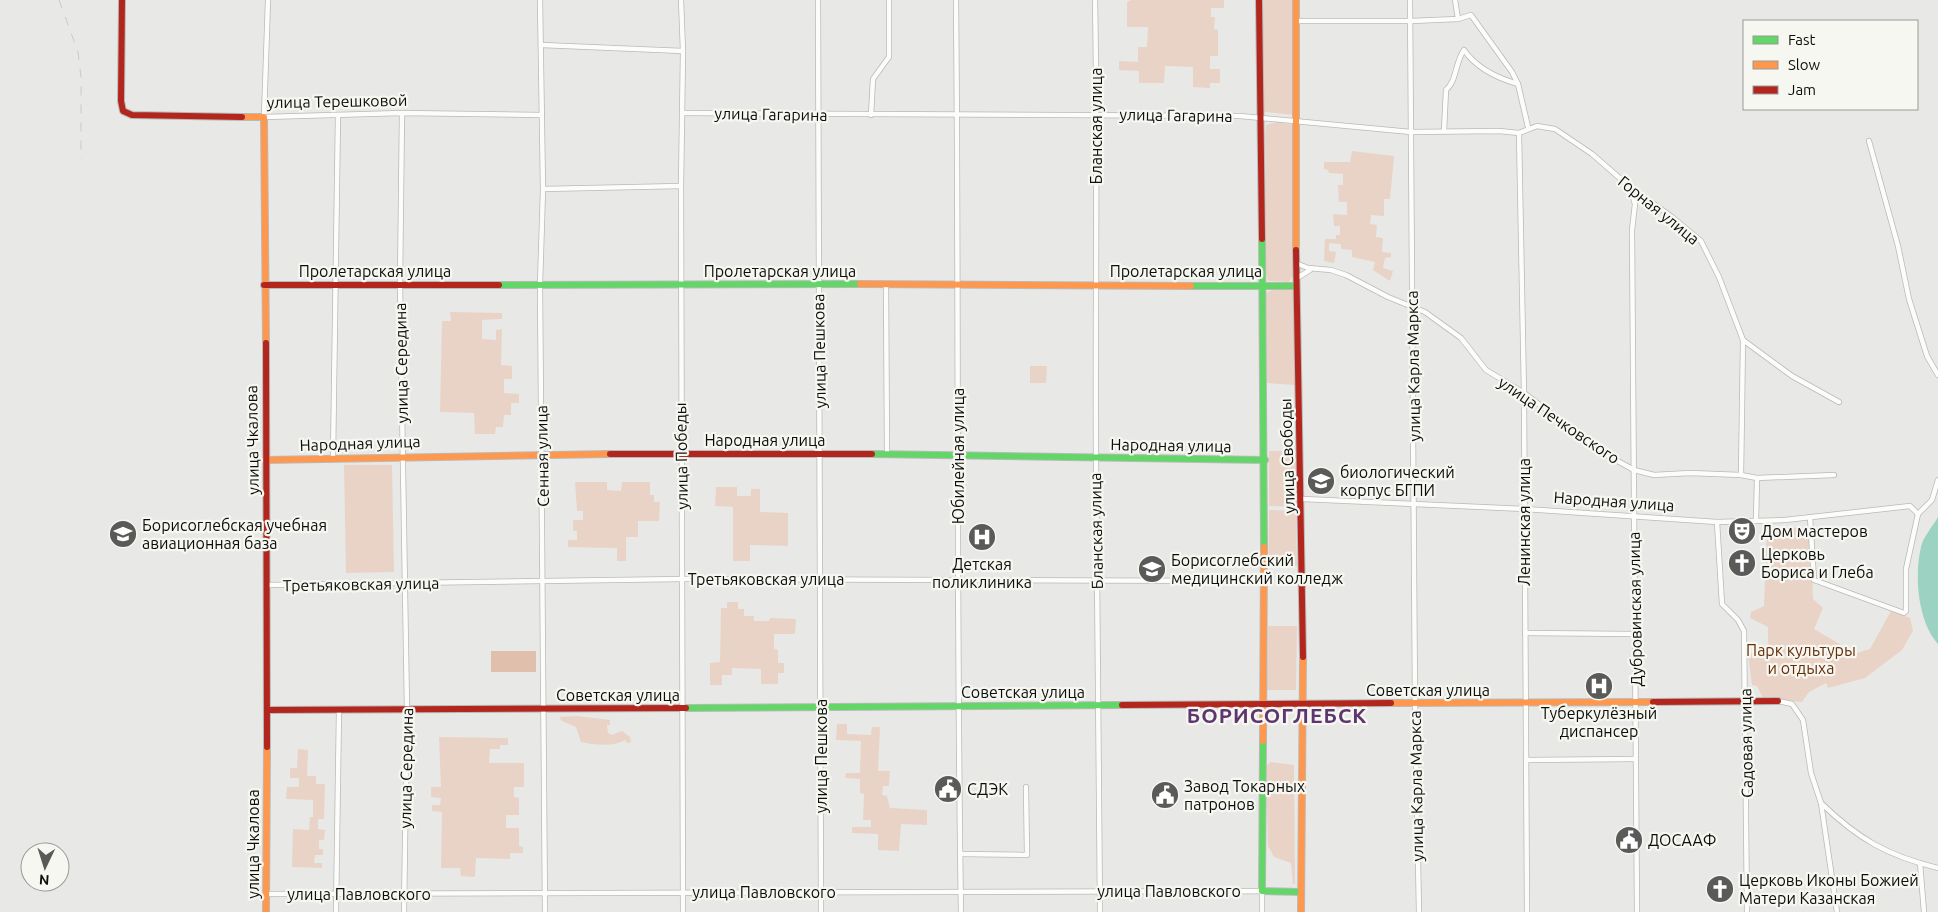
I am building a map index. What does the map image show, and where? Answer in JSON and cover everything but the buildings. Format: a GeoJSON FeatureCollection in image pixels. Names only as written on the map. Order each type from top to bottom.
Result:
{"type":"FeatureCollection","features":[{"type":"Feature","properties":{"kind":"street","name":"улица Терешковой"},"geometry":{"type":"LineString","coordinates":[[122,0],[121,102],[123,111],[132,115],[264,117],[402,114],[542,115]]}},
{"type":"Feature","properties":{"kind":"street"},"geometry":{"type":"LineString","coordinates":[[264,117],[268,0]]}},
{"type":"Feature","properties":{"kind":"street","name":"Сенная улица"},"geometry":{"type":"LineString","coordinates":[[540,0],[543,189],[540,285],[545,912]]}},
{"type":"Feature","properties":{"kind":"street","name":"улица Победы"},"geometry":{"type":"LineString","coordinates":[[681,0],[683,51],[681,186],[683,912]]}},
{"type":"Feature","properties":{"kind":"street","name":"улица Пешкова"},"geometry":{"type":"LineString","coordinates":[[818,0],[818,284],[822,707],[821,912]]}},
{"type":"Feature","properties":{"kind":"street"},"geometry":{"type":"LineString","coordinates":[[871,115],[874,79],[888,57],[889,0]]}},
{"type":"Feature","properties":{"kind":"street","name":"Юбилейная улица"},"geometry":{"type":"LineString","coordinates":[[956,0],[961,912]]}},
{"type":"Feature","properties":{"kind":"street","name":"Бланская улица"},"geometry":{"type":"LineString","coordinates":[[1095,0],[1097,114],[1095,185],[1097,284],[1096,457],[1100,912]]}},
{"type":"Feature","properties":{"kind":"street","name":"улица Свободы"},"geometry":{"type":"LineString","coordinates":[[1258,0],[1265,460],[1262,891]]}},
{"type":"Feature","properties":{"kind":"street","name":"улица Свободы"},"geometry":{"type":"LineString","coordinates":[[1296,0],[1298,123],[1298,264],[1296,286],[1303,499],[1301,912]]}},
{"type":"Feature","properties":{"kind":"street","name":"улица Карла Маркса"},"geometry":{"type":"LineString","coordinates":[[1410,0],[1415,703],[1419,912]]}},
{"type":"Feature","properties":{"kind":"street"},"geometry":{"type":"LineString","coordinates":[[1455,0],[1458,19]]}},
{"type":"Feature","properties":{"kind":"street"},"geometry":{"type":"LineString","coordinates":[[1297,21],[1410,21],[1458,19],[1471,15],[1508,66],[1518,84],[1528,127],[1519,133]]}},
{"type":"Feature","properties":{"kind":"street"},"geometry":{"type":"LineString","coordinates":[[542,45],[683,51]]}},
{"type":"Feature","properties":{"kind":"street"},"geometry":{"type":"LineString","coordinates":[[1444,131],[1446,90],[1451,86],[1460,56],[1464,50],[1486,71],[1500,79],[1518,84]]}},
{"type":"Feature","properties":{"kind":"street","name":"улица Гагарина"},"geometry":{"type":"LineString","coordinates":[[682,113],[871,115],[1097,114],[1261,118],[1298,123],[1411,132],[1499,131],[1519,133]]}},
{"type":"Feature","properties":{"kind":"street","name":"улица Середина"},"geometry":{"type":"LineString","coordinates":[[402,114],[400,285],[407,710],[404,912]]}},
{"type":"Feature","properties":{"kind":"street"},"geometry":{"type":"LineString","coordinates":[[334,458],[338,115]]}},
{"type":"Feature","properties":{"kind":"street","name":"улица Чкалова"},"geometry":{"type":"LineString","coordinates":[[264,117],[268,586],[266,912]]}},
{"type":"Feature","properties":{"kind":"street","name":"Горная улица"},"geometry":{"type":"LineString","coordinates":[[1528,127],[1546,126],[1555,129],[1592,154],[1630,187],[1701,241],[1719,277],[1743,340]]}},
{"type":"Feature","properties":{"kind":"street","name":"Ленинская улица"},"geometry":{"type":"LineString","coordinates":[[1519,133],[1524,393],[1528,912]]}},
{"type":"Feature","properties":{"kind":"street"},"geometry":{"type":"LineString","coordinates":[[1869,141],[1898,246],[1909,299],[1927,356],[1938,375]]}},
{"type":"Feature","properties":{"kind":"street"},"geometry":{"type":"LineString","coordinates":[[543,189],[681,186]]}},
{"type":"Feature","properties":{"kind":"street","name":"Дубровинская улица"},"geometry":{"type":"LineString","coordinates":[[1630,187],[1635,204],[1632,230],[1637,912]]}},
{"type":"Feature","properties":{"kind":"street","name":"улица Печковского"},"geometry":{"type":"LineString","coordinates":[[1298,264],[1308,268],[1317,268],[1346,275],[1425,312],[1461,338],[1486,370],[1524,393],[1605,454],[1634,470],[1654,475],[1690,472],[1741,475],[1757,478],[1834,475]]}},
{"type":"Feature","properties":{"kind":"street"},"geometry":{"type":"LineString","coordinates":[[1297,278],[1307,270],[1317,268]]}},
{"type":"Feature","properties":{"kind":"street"},"geometry":{"type":"LineString","coordinates":[[886,284],[887,455]]}},
{"type":"Feature","properties":{"kind":"street","name":"Пролетарская улица"},"geometry":{"type":"LineString","coordinates":[[264,285],[1097,284],[1296,286]]}},
{"type":"Feature","properties":{"kind":"street"},"geometry":{"type":"LineString","coordinates":[[1743,340],[1792,376],[1839,402]]}},
{"type":"Feature","properties":{"kind":"street"},"geometry":{"type":"LineString","coordinates":[[1741,475],[1743,340]]}},
{"type":"Feature","properties":{"kind":"street","name":"Народная улица"},"geometry":{"type":"LineString","coordinates":[[266,460],[542,454],[820,454],[1265,460]]}},
{"type":"Feature","properties":{"kind":"street"},"geometry":{"type":"LineString","coordinates":[[1756,522],[1757,478]]}},
{"type":"Feature","properties":{"kind":"street"},"geometry":{"type":"LineString","coordinates":[[1810,517],[1814,580],[1904,613],[1906,611],[1906,569],[1918,514],[1932,500],[1938,480]]}},
{"type":"Feature","properties":{"kind":"street","name":"Народная улица"},"geometry":{"type":"LineString","coordinates":[[1303,499],[1524,509],[1717,522],[1756,522],[1910,506],[1918,514]]}},
{"type":"Feature","properties":{"kind":"street","name":"Садовая улица"},"geometry":{"type":"LineString","coordinates":[[1717,522],[1722,604],[1738,620],[1744,631],[1747,912]]}},
{"type":"Feature","properties":{"kind":"street","name":"Третьяковская улица"},"geometry":{"type":"LineString","coordinates":[[268,586],[406,582],[683,579],[1264,581]]}},
{"type":"Feature","properties":{"kind":"street"},"geometry":{"type":"LineString","coordinates":[[1525,633],[1635,634]]}},
{"type":"Feature","properties":{"kind":"street"},"geometry":{"type":"LineString","coordinates":[[1778,701],[1792,704],[1803,720],[1811,773],[1821,803],[1828,863],[1837,912]]}},
{"type":"Feature","properties":{"kind":"street","name":"Советская улица"},"geometry":{"type":"LineString","coordinates":[[268,710],[1778,701]]}},
{"type":"Feature","properties":{"kind":"street"},"geometry":{"type":"LineString","coordinates":[[336,912],[339,710]]}},
{"type":"Feature","properties":{"kind":"street"},"geometry":{"type":"LineString","coordinates":[[1527,760],[1636,759]]}},
{"type":"Feature","properties":{"kind":"street"},"geometry":{"type":"LineString","coordinates":[[961,854],[1027,855],[1026,787]]}},
{"type":"Feature","properties":{"kind":"street"},"geometry":{"type":"LineString","coordinates":[[1821,803],[1860,838],[1897,856],[1938,868]]}},
{"type":"Feature","properties":{"kind":"street"},"geometry":{"type":"LineString","coordinates":[[1920,863],[1924,912]]}},
{"type":"Feature","properties":{"kind":"street"},"geometry":{"type":"LineString","coordinates":[[1262,912],[1262,891],[1301,892]]}},
{"type":"Feature","properties":{"kind":"street","name":"улица Павловского"},"geometry":{"type":"LineString","coordinates":[[266,894],[1262,891]]}},
{"type":"Feature","properties":{"kind":"green space"},"geometry":{"type":"Polygon","coordinates":[[[1131,0],[1224,0],[1224,8],[1211,8],[1211,17],[1215,17],[1214,29],[1218,30],[1218,56],[1210,56],[1210,69],[1220,69],[1220,83],[1210,83],[1210,88],[1193,87],[1193,67],[1165,66],[1164,83],[1139,83],[1139,71],[1119,70],[1119,61],[1138,62],[1138,47],[1147,47],[1148,27],[1127,27],[1127,2],[1131,0]]]}},
{"type":"Feature","properties":{"kind":"green space"},"geometry":{"type":"Polygon","coordinates":[[[1262,0],[1292,0],[1294,115],[1264,112],[1262,0]]]}},
{"type":"Feature","properties":{"kind":"green space"},"geometry":{"type":"Polygon","coordinates":[[[1277,122],[1293,125],[1294,274],[1289,282],[1268,281],[1266,274],[1265,138],[1266,125],[1277,122]]]}},
{"type":"Feature","properties":{"kind":"green space"},"geometry":{"type":"Polygon","coordinates":[[[1352,151],[1394,156],[1390,199],[1384,199],[1384,216],[1371,215],[1370,224],[1377,225],[1376,237],[1383,238],[1382,252],[1391,253],[1391,257],[1385,258],[1383,268],[1393,271],[1390,281],[1373,270],[1375,262],[1352,257],[1352,250],[1341,249],[1341,244],[1329,243],[1329,251],[1336,252],[1334,263],[1324,261],[1325,239],[1336,239],[1336,235],[1340,235],[1340,226],[1334,226],[1333,214],[1347,215],[1347,202],[1339,202],[1338,185],[1343,185],[1343,174],[1329,173],[1328,170],[1324,169],[1324,162],[1350,162],[1352,151]]]}},
{"type":"Feature","properties":{"kind":"green space"},"geometry":{"type":"Polygon","coordinates":[[[1274,290],[1292,290],[1294,294],[1295,385],[1267,383],[1266,294],[1274,290]]]}},
{"type":"Feature","properties":{"kind":"green space"},"geometry":{"type":"Polygon","coordinates":[[[450,312],[502,313],[502,319],[482,320],[482,339],[496,340],[496,330],[502,329],[501,365],[512,366],[512,379],[504,379],[504,393],[519,394],[519,403],[511,403],[511,415],[504,415],[503,427],[496,427],[495,434],[475,434],[474,413],[440,412],[442,321],[451,321],[450,312]]]}},
{"type":"Feature","properties":{"kind":"green space"},"geometry":{"type":"Polygon","coordinates":[[[1030,366],[1047,366],[1046,383],[1030,383],[1030,366]]]}},
{"type":"Feature","properties":{"kind":"green space"},"geometry":{"type":"Polygon","coordinates":[[[1269,451],[1296,451],[1297,507],[1269,506],[1269,451]]]}},
{"type":"Feature","properties":{"kind":"green space"},"geometry":{"type":"Polygon","coordinates":[[[344,465],[392,465],[394,572],[346,573],[344,465]]]}},
{"type":"Feature","properties":{"kind":"green space"},"geometry":{"type":"Polygon","coordinates":[[[575,482],[607,482],[607,490],[621,491],[622,482],[650,482],[650,495],[654,495],[654,502],[660,502],[659,521],[638,521],[638,537],[626,537],[626,561],[617,561],[617,548],[568,547],[568,540],[577,540],[577,531],[573,531],[573,520],[583,520],[583,511],[577,511],[575,482]]]}},
{"type":"Feature","properties":{"kind":"green space"},"geometry":{"type":"Polygon","coordinates":[[[716,487],[737,487],[737,496],[751,496],[751,489],[760,489],[760,512],[788,513],[788,546],[750,545],[750,561],[733,561],[733,507],[715,506],[716,487]]]}},
{"type":"Feature","properties":{"kind":"green space"},"geometry":{"type":"Polygon","coordinates":[[[1269,510],[1296,511],[1297,566],[1268,565],[1269,510]]]}},
{"type":"Feature","properties":{"kind":"green space","name":"Парк культуры и отдыха"},"geometry":{"type":"Polygon","coordinates":[[[1810,527],[1813,599],[1823,608],[1814,629],[1843,646],[1846,659],[1850,655],[1870,649],[1891,611],[1910,618],[1913,631],[1902,650],[1865,678],[1828,688],[1826,683],[1809,692],[1802,702],[1763,698],[1757,686],[1752,685],[1748,654],[1768,652],[1768,627],[1750,618],[1751,612],[1764,606],[1767,529],[1810,527]]]}},
{"type":"Feature","properties":{"kind":"green space"},"geometry":{"type":"Polygon","coordinates":[[[727,602],[738,602],[738,609],[744,609],[744,616],[754,616],[754,621],[769,621],[770,618],[796,619],[795,634],[774,634],[774,649],[778,650],[778,663],[784,663],[784,673],[778,673],[778,684],[761,684],[761,669],[732,668],[732,675],[722,675],[722,685],[710,685],[710,663],[720,662],[721,608],[727,608],[727,602]]]}},
{"type":"Feature","properties":{"kind":"green space"},"geometry":{"type":"Polygon","coordinates":[[[1268,626],[1297,626],[1296,690],[1267,690],[1268,626]]]}},
{"type":"Feature","properties":{"kind":"green space"},"geometry":{"type":"Polygon","coordinates":[[[576,716],[610,720],[610,725],[607,725],[608,733],[612,735],[622,731],[630,737],[631,742],[627,743],[625,740],[615,744],[603,745],[581,742],[576,727],[562,721],[559,717],[576,716]]]}},
{"type":"Feature","properties":{"kind":"green space"},"geometry":{"type":"Polygon","coordinates":[[[837,724],[847,724],[847,734],[871,735],[872,727],[880,727],[878,771],[890,771],[889,786],[883,786],[882,795],[887,796],[890,808],[927,810],[927,825],[901,824],[899,851],[878,850],[878,834],[852,833],[852,827],[871,827],[871,820],[863,820],[864,794],[860,793],[860,779],[845,778],[846,773],[860,773],[861,741],[836,740],[837,724]]]}},
{"type":"Feature","properties":{"kind":"green space"},"geometry":{"type":"Polygon","coordinates":[[[439,737],[508,738],[508,745],[500,745],[500,749],[490,749],[489,763],[524,763],[524,787],[514,787],[514,797],[519,798],[519,815],[506,815],[506,828],[519,828],[519,846],[523,847],[523,853],[510,853],[510,859],[476,858],[475,877],[461,876],[460,868],[441,868],[442,812],[432,811],[432,805],[440,805],[441,798],[431,797],[431,787],[441,787],[439,737]]]}},
{"type":"Feature","properties":{"kind":"green space"},"geometry":{"type":"Polygon","coordinates":[[[298,749],[308,750],[307,776],[316,776],[316,784],[325,784],[324,819],[318,819],[318,829],[325,830],[324,840],[319,840],[319,849],[323,849],[323,855],[315,855],[314,863],[322,863],[322,868],[292,867],[293,829],[309,830],[310,817],[313,817],[313,800],[286,799],[287,787],[299,787],[299,778],[290,778],[290,768],[297,768],[298,749]]]}},
{"type":"Feature","properties":{"kind":"green space"},"geometry":{"type":"Polygon","coordinates":[[[1270,762],[1294,765],[1295,884],[1293,884],[1291,863],[1274,857],[1268,846],[1266,767],[1270,762]]]}},
{"type":"Feature","properties":{"kind":"shaded area"},"geometry":{"type":"Polygon","coordinates":[[[1938,517],[1938,644],[1931,635],[1922,611],[1919,598],[1918,571],[1922,543],[1938,517]]]}},
{"type":"Feature","properties":{"kind":"shaded area"},"geometry":{"type":"Polygon","coordinates":[[[491,651],[536,651],[536,672],[491,672],[491,651]]]}},
{"type":"Feature","properties":{"kind":"railway"},"geometry":{"type":"LineString","coordinates":[[59,0],[78,52],[81,77],[81,159]]}},
{"type":"Feature","properties":{"kind":"traffic: fast"},"geometry":{"type":"LineString","coordinates":[[1262,239],[1264,547]]}},
{"type":"Feature","properties":{"kind":"traffic: fast"},"geometry":{"type":"LineString","coordinates":[[499,285],[860,284]]}},
{"type":"Feature","properties":{"kind":"traffic: fast"},"geometry":{"type":"LineString","coordinates":[[1191,286],[1296,286]]}},
{"type":"Feature","properties":{"kind":"traffic: fast"},"geometry":{"type":"LineString","coordinates":[[872,454],[1265,460]]}},
{"type":"Feature","properties":{"kind":"traffic: fast"},"geometry":{"type":"LineString","coordinates":[[686,708],[1122,705]]}},
{"type":"Feature","properties":{"kind":"traffic: fast"},"geometry":{"type":"LineString","coordinates":[[1263,741],[1262,891],[1301,892]]}},
{"type":"Feature","properties":{"kind":"traffic: slow"},"geometry":{"type":"LineString","coordinates":[[1296,0],[1296,250]]}},
{"type":"Feature","properties":{"kind":"traffic: slow"},"geometry":{"type":"LineString","coordinates":[[242,117],[264,117],[266,343]]}},
{"type":"Feature","properties":{"kind":"traffic: slow"},"geometry":{"type":"LineString","coordinates":[[860,284],[1191,286]]}},
{"type":"Feature","properties":{"kind":"traffic: slow"},"geometry":{"type":"LineString","coordinates":[[266,460],[610,454]]}},
{"type":"Feature","properties":{"kind":"traffic: slow"},"geometry":{"type":"LineString","coordinates":[[1263,741],[1264,547]]}},
{"type":"Feature","properties":{"kind":"traffic: slow"},"geometry":{"type":"LineString","coordinates":[[1301,912],[1303,657]]}},
{"type":"Feature","properties":{"kind":"traffic: slow"},"geometry":{"type":"LineString","coordinates":[[1391,703],[1653,702]]}},
{"type":"Feature","properties":{"kind":"traffic: slow"},"geometry":{"type":"LineString","coordinates":[[266,912],[267,747]]}},
{"type":"Feature","properties":{"kind":"traffic: jam"},"geometry":{"type":"LineString","coordinates":[[122,0],[121,101],[123,111],[132,115],[242,117]]}},
{"type":"Feature","properties":{"kind":"traffic: jam"},"geometry":{"type":"LineString","coordinates":[[1259,0],[1262,239]]}},
{"type":"Feature","properties":{"kind":"traffic: jam"},"geometry":{"type":"LineString","coordinates":[[1296,250],[1303,657]]}},
{"type":"Feature","properties":{"kind":"traffic: jam"},"geometry":{"type":"LineString","coordinates":[[264,285],[499,285]]}},
{"type":"Feature","properties":{"kind":"traffic: jam"},"geometry":{"type":"LineString","coordinates":[[266,343],[267,747]]}},
{"type":"Feature","properties":{"kind":"traffic: jam"},"geometry":{"type":"LineString","coordinates":[[610,454],[872,454]]}},
{"type":"Feature","properties":{"kind":"traffic: jam"},"geometry":{"type":"LineString","coordinates":[[1653,702],[1778,701]]}},
{"type":"Feature","properties":{"kind":"traffic: jam"},"geometry":{"type":"LineString","coordinates":[[1122,705],[1391,703]]}},
{"type":"Feature","properties":{"kind":"traffic: jam"},"geometry":{"type":"LineString","coordinates":[[268,710],[686,708]]}},
{"type":"Feature","properties":{"kind":"place","name":"биологический корпус БГПИ"},"geometry":{"type":"Point","coordinates":[1321,481]}},
{"type":"Feature","properties":{"kind":"place","name":"Дом мастеров"},"geometry":{"type":"Point","coordinates":[1742,531]}},
{"type":"Feature","properties":{"kind":"place","name":"Борисоглебская учебная авиационная база"},"geometry":{"type":"Point","coordinates":[123,534]}},
{"type":"Feature","properties":{"kind":"place","name":"Детская поликлиника"},"geometry":{"type":"Point","coordinates":[982,537]}},
{"type":"Feature","properties":{"kind":"place","name":"Церковь Бориса и Глеба"},"geometry":{"type":"Point","coordinates":[1742,563]}},
{"type":"Feature","properties":{"kind":"place","name":"Борисоглебский медицинский колледж"},"geometry":{"type":"Point","coordinates":[1152,569]}},
{"type":"Feature","properties":{"kind":"place","name":"Туберкулёзный диспансер"},"geometry":{"type":"Point","coordinates":[1599,686]}},
{"type":"Feature","properties":{"kind":"place","name":"СДЭК"},"geometry":{"type":"Point","coordinates":[948,789]}},
{"type":"Feature","properties":{"kind":"place","name":"Завод Токарных патронов"},"geometry":{"type":"Point","coordinates":[1165,795]}},
{"type":"Feature","properties":{"kind":"place","name":"ДОСААФ"},"geometry":{"type":"Point","coordinates":[1629,840]}},
{"type":"Feature","properties":{"kind":"place","name":"Церковь Иконы Божией Матери Казанская"},"geometry":{"type":"Point","coordinates":[1720,889]}},
{"type":"Feature","properties":{"kind":"district","name":"БОРИСОГЛЕБСК"},"geometry":{"type":"Point","coordinates":[1277,716]}}]}
